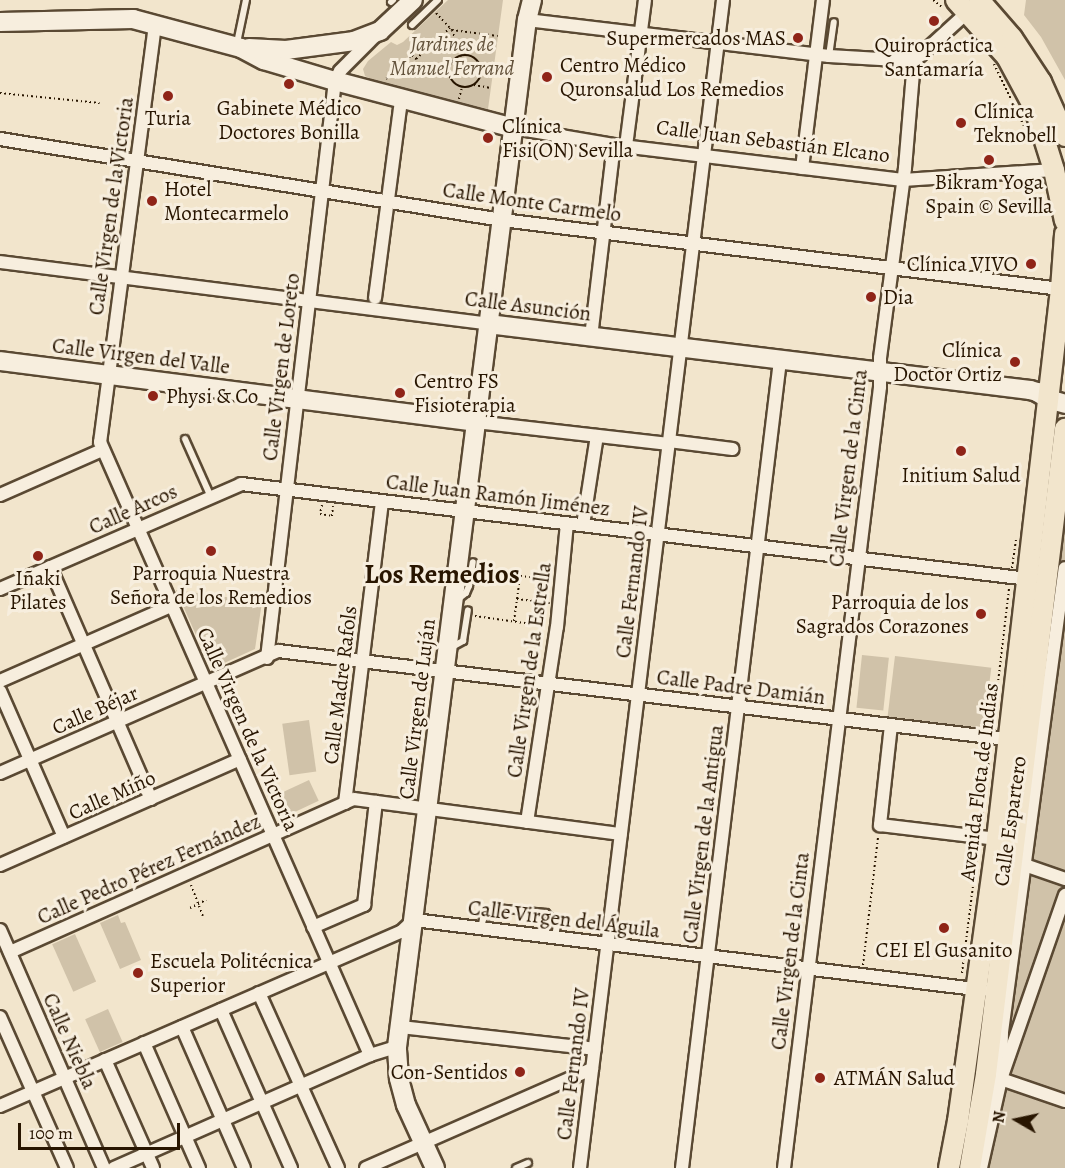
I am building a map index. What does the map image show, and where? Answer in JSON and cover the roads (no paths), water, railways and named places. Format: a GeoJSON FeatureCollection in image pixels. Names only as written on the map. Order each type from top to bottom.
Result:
{"type":"FeatureCollection","features":[{"type":"Feature","properties":{"kind":"main road"},"geometry":{"type":"LineString","coordinates":[[239,47],[286,50],[354,41],[380,31],[413,0]]}},
{"type":"Feature","properties":{"kind":"main road","name":"Calle Virgen de Luján"},"geometry":{"type":"LineString","coordinates":[[435,1168],[405,1105],[399,1078],[397,1047],[447,649],[464,609],[465,512],[530,0]]}},
{"type":"Feature","properties":{"kind":"main road"},"geometry":{"type":"LineString","coordinates":[[970,3],[1012,38],[1041,82],[1065,136]]}},
{"type":"Feature","properties":{"kind":"main road"},"geometry":{"type":"LineString","coordinates":[[970,3],[1007,57],[1035,109],[1054,171],[1065,221]]}},
{"type":"Feature","properties":{"kind":"main road","name":"Calle Juan Sebastián Elcano"},"geometry":{"type":"LineString","coordinates":[[0,25],[114,17],[154,25],[239,47],[264,60],[401,100],[513,128]]}},
{"type":"Feature","properties":{"kind":"main road","name":"Avenida Flota de Indias"},"geometry":{"type":"LineString","coordinates":[[1044,651],[1019,582],[1059,398],[1061,289],[1065,234]]}},
{"type":"Feature","properties":{"kind":"main road","name":"Calle Asunción"},"geometry":{"type":"LineString","coordinates":[[488,324],[1030,390],[1059,398]]}},
{"type":"Feature","properties":{"kind":"main road","name":"Calle Virgen del Valle"},"geometry":{"type":"LineString","coordinates":[[0,361],[476,422]]}},
{"type":"Feature","properties":{"kind":"main road","name":"Avenida Flota de Indias"},"geometry":{"type":"LineString","coordinates":[[949,1168],[966,1067],[986,991],[1005,739],[1044,651],[1065,429]]}},
{"type":"Feature","properties":{"kind":"main road","name":"Avenida Flota de Indias"},"geometry":{"type":"LineString","coordinates":[[998,849],[1005,739]]}},
{"type":"Feature","properties":{"kind":"main road","name":"Avenida Flota de Indias"},"geometry":{"type":"LineString","coordinates":[[970,1168],[994,1077],[986,991]]}},
{"type":"Feature","properties":{"kind":"street"},"geometry":{"type":"LineString","coordinates":[[591,337],[604,232],[641,33],[645,0]]}},
{"type":"Feature","properties":{"kind":"street","name":"Calle Fernando IV"},"geometry":{"type":"LineString","coordinates":[[580,1168],[723,0]]}},
{"type":"Feature","properties":{"kind":"street"},"geometry":{"type":"LineString","coordinates":[[802,168],[823,55],[823,0]]}},
{"type":"Feature","properties":{"kind":"street"},"geometry":{"type":"LineString","coordinates":[[527,20],[823,55],[914,61],[970,3]]}},
{"type":"Feature","properties":{"kind":"street","name":"Calle Virgen de la Victoria"},"geometry":{"type":"LineString","coordinates":[[154,25],[100,442],[370,1055]]}},
{"type":"Feature","properties":{"kind":"street"},"geometry":{"type":"LineString","coordinates":[[335,81],[340,71],[380,31]]}},
{"type":"Feature","properties":{"kind":"street","name":"Calle Virgen de la Cinta"},"geometry":{"type":"LineString","coordinates":[[784,1168],[857,559],[880,387],[914,61]]}},
{"type":"Feature","properties":{"kind":"street","name":"Calle Virgen de Loreto"},"geometry":{"type":"LineString","coordinates":[[267,658],[285,489],[335,81]]}},
{"type":"Feature","properties":{"kind":"street"},"geometry":{"type":"LineString","coordinates":[[375,298],[401,100]]}},
{"type":"Feature","properties":{"kind":"street","name":"Calle Juan Sebastián Elcano"},"geometry":{"type":"LineString","coordinates":[[513,128],[620,146],[903,180],[1054,171]]}},
{"type":"Feature","properties":{"kind":"street","name":"Calle Monte Carmelo"},"geometry":{"type":"LineString","coordinates":[[0,139],[502,220],[1061,289]]}},
{"type":"Feature","properties":{"kind":"street","name":"Calle Asunción"},"geometry":{"type":"LineString","coordinates":[[0,262],[488,324]]}},
{"type":"Feature","properties":{"kind":"street","name":"Calle Virgen de la Antigua"},"geometry":{"type":"LineString","coordinates":[[682,1168],[780,361]]}},
{"type":"Feature","properties":{"kind":"street","name":"Calle Virgen del Valle"},"geometry":{"type":"LineString","coordinates":[[476,422],[732,449]]}},
{"type":"Feature","properties":{"kind":"street"},"geometry":{"type":"LineString","coordinates":[[584,525],[597,436]]}},
{"type":"Feature","properties":{"kind":"street"},"geometry":{"type":"LineString","coordinates":[[0,495],[102,450]]}},
{"type":"Feature","properties":{"kind":"street","name":"Calle Arcos"},"geometry":{"type":"LineString","coordinates":[[0,589],[241,484],[285,489]]}},
{"type":"Feature","properties":{"kind":"street","name":"Calle Juan Ramón Jiménez"},"geometry":{"type":"LineString","coordinates":[[285,489],[757,546],[838,562],[857,559],[1019,582]]}},
{"type":"Feature","properties":{"kind":"street","name":"Calle Madre Rafols"},"geometry":{"type":"LineString","coordinates":[[345,803],[382,501]]}},
{"type":"Feature","properties":{"kind":"street","name":"Calle Virgen de la Estrella"},"geometry":{"type":"LineString","coordinates":[[527,822],[557,627],[567,523]]}},
{"type":"Feature","properties":{"kind":"street"},"geometry":{"type":"LineString","coordinates":[[50,567],[151,799]]}},
{"type":"Feature","properties":{"kind":"street","name":"Calle Espartero"},"geometry":{"type":"LineString","coordinates":[[994,1077],[1002,1032],[998,849],[1065,568]]}},
{"type":"Feature","properties":{"kind":"street"},"geometry":{"type":"LineString","coordinates":[[0,681],[172,605]]}},
{"type":"Feature","properties":{"kind":"street","name":"Calle Padre Damián"},"geometry":{"type":"LineString","coordinates":[[206,682],[267,658],[278,651],[738,706],[818,711],[838,718],[1005,739]]}},
{"type":"Feature","properties":{"kind":"street","name":"Calle Béjar"},"geometry":{"type":"LineString","coordinates":[[0,773],[206,682]]}},
{"type":"Feature","properties":{"kind":"street"},"geometry":{"type":"LineString","coordinates":[[0,691],[64,837]]}},
{"type":"Feature","properties":{"kind":"street"},"geometry":{"type":"LineString","coordinates":[[891,725],[880,825],[998,849],[1065,879]]}},
{"type":"Feature","properties":{"kind":"street","name":"Calle Miño"},"geometry":{"type":"LineString","coordinates":[[0,866],[240,759]]}},
{"type":"Feature","properties":{"kind":"street","name":"Calle Pedro Pérez Fernández"},"geometry":{"type":"LineString","coordinates":[[10,952],[354,799],[621,834]]}},
{"type":"Feature","properties":{"kind":"street"},"geometry":{"type":"LineString","coordinates":[[313,927],[364,905],[376,802]]}},
{"type":"Feature","properties":{"kind":"street"},"geometry":{"type":"LineString","coordinates":[[981,1168],[994,1077],[1065,895]]}},
{"type":"Feature","properties":{"kind":"street"},"geometry":{"type":"LineString","coordinates":[[0,1106],[400,932],[414,920]]}},
{"type":"Feature","properties":{"kind":"street","name":"Calle Virgen del Águila"},"geometry":{"type":"LineString","coordinates":[[414,920],[986,991]]}},
{"type":"Feature","properties":{"kind":"street","name":"Calle Niebla"},"geometry":{"type":"LineString","coordinates":[[0,930],[104,1168]]}},
{"type":"Feature","properties":{"kind":"street"},"geometry":{"type":"LineString","coordinates":[[259,993],[338,1168]]}},
{"type":"Feature","properties":{"kind":"street"},"geometry":{"type":"LineString","coordinates":[[221,1010],[291,1168]]}},
{"type":"Feature","properties":{"kind":"street"},"geometry":{"type":"LineString","coordinates":[[0,1017],[67,1168]]}},
{"type":"Feature","properties":{"kind":"street"},"geometry":{"type":"LineString","coordinates":[[182,1027],[244,1168]]}},
{"type":"Feature","properties":{"kind":"street"},"geometry":{"type":"LineString","coordinates":[[400,1027],[595,1049]]}},
{"type":"Feature","properties":{"kind":"street"},"geometry":{"type":"LineString","coordinates":[[144,1043],[199,1168]]}},
{"type":"Feature","properties":{"kind":"street"},"geometry":{"type":"LineString","coordinates":[[114,1168],[370,1055],[397,1047]]}},
{"type":"Feature","properties":{"kind":"street"},"geometry":{"type":"LineString","coordinates":[[105,1060],[153,1168]]}},
{"type":"Feature","properties":{"kind":"street"},"geometry":{"type":"LineString","coordinates":[[966,1067],[1065,1101]]}},
{"type":"Feature","properties":{"kind":"street"},"geometry":{"type":"LineString","coordinates":[[366,1168],[592,1069]]}},
{"type":"Feature","properties":{"kind":"lane"},"geometry":{"type":"LineString","coordinates":[[239,47],[246,0]]}},
{"type":"Feature","properties":{"kind":"lane"},"geometry":{"type":"LineString","coordinates":[[412,25],[438,0]]}},
{"type":"Feature","properties":{"kind":"lane"},"geometry":{"type":"LineString","coordinates":[[823,55],[834,22]]}},
{"type":"Feature","properties":{"kind":"lane"},"geometry":{"type":"LineString","coordinates":[[185,439],[211,497]]}},
{"type":"Feature","properties":{"kind":"lane"},"geometry":{"type":"LineString","coordinates":[[464,609],[473,562]]}},
{"type":"Feature","properties":{"kind":"lane"},"geometry":{"type":"LineString","coordinates":[[481,929],[483,919],[496,908],[536,912],[546,914],[557,924],[555,938]]}},
{"type":"Feature","properties":{"kind":"lane"},"geometry":{"type":"LineString","coordinates":[[516,1168],[528,1163]]}},
{"type":"Feature","properties":{"kind":"place","name":"Quiropráctica Santamaría"},"geometry":{"type":"Point","coordinates":[934,21]}},
{"type":"Feature","properties":{"kind":"place","name":"Supermercados MAS"},"geometry":{"type":"Point","coordinates":[798,38]}},
{"type":"Feature","properties":{"kind":"place","name":"Centro Médico Quronsalud Los Remedios"},"geometry":{"type":"Point","coordinates":[547,77]}},
{"type":"Feature","properties":{"kind":"place","name":"Gabinete Médico Doctores Bonilla"},"geometry":{"type":"Point","coordinates":[289,84]}},
{"type":"Feature","properties":{"kind":"place","name":"Turia"},"geometry":{"type":"Point","coordinates":[168,96]}},
{"type":"Feature","properties":{"kind":"place","name":"Clínica Teknobell"},"geometry":{"type":"Point","coordinates":[961,123]}},
{"type":"Feature","properties":{"kind":"place","name":"Clínica Fisi(ON) Sevilla"},"geometry":{"type":"Point","coordinates":[488,138]}},
{"type":"Feature","properties":{"kind":"place","name":"Bikram Yoga Spain © Sevilla"},"geometry":{"type":"Point","coordinates":[989,160]}},
{"type":"Feature","properties":{"kind":"place","name":"Hotel Montecarmelo"},"geometry":{"type":"Point","coordinates":[152,201]}},
{"type":"Feature","properties":{"kind":"place","name":"Clínica VIVO"},"geometry":{"type":"Point","coordinates":[1031,264]}},
{"type":"Feature","properties":{"kind":"place","name":"Dia"},"geometry":{"type":"Point","coordinates":[871,297]}},
{"type":"Feature","properties":{"kind":"place","name":"Clínica Doctor Ortiz"},"geometry":{"type":"Point","coordinates":[1015,362]}},
{"type":"Feature","properties":{"kind":"place","name":"Centro FS Fisioterapia"},"geometry":{"type":"Point","coordinates":[400,393]}},
{"type":"Feature","properties":{"kind":"place","name":"Physi & Co"},"geometry":{"type":"Point","coordinates":[153,396]}},
{"type":"Feature","properties":{"kind":"place","name":"Initium Salud"},"geometry":{"type":"Point","coordinates":[961,451]}},
{"type":"Feature","properties":{"kind":"place","name":"Parroquia Nuestra Señora de los Remedios"},"geometry":{"type":"Point","coordinates":[211,551]}},
{"type":"Feature","properties":{"kind":"place","name":"Iñaki Pilates"},"geometry":{"type":"Point","coordinates":[38,556]}},
{"type":"Feature","properties":{"kind":"place","name":"Parroquia de los Sagrados Corazones"},"geometry":{"type":"Point","coordinates":[981,614]}},
{"type":"Feature","properties":{"kind":"place","name":"CEI El Gusanito"},"geometry":{"type":"Point","coordinates":[944,928]}},
{"type":"Feature","properties":{"kind":"place","name":"Escuela Politécnica Superior"},"geometry":{"type":"Point","coordinates":[138,973]}},
{"type":"Feature","properties":{"kind":"place","name":"Con-Sentidos"},"geometry":{"type":"Point","coordinates":[520,1072]}},
{"type":"Feature","properties":{"kind":"place","name":"ATMÁN Salud"},"geometry":{"type":"Point","coordinates":[820,1078]}},
{"type":"Feature","properties":{"kind":"district","name":"Los Remedios"},"geometry":{"type":"Point","coordinates":[442,575]}},
{"type":"Feature","properties":{"kind":"park label","name":"Jardines de Manuel Ferrand"},"geometry":{"type":"Point","coordinates":[452,56]}}]}
